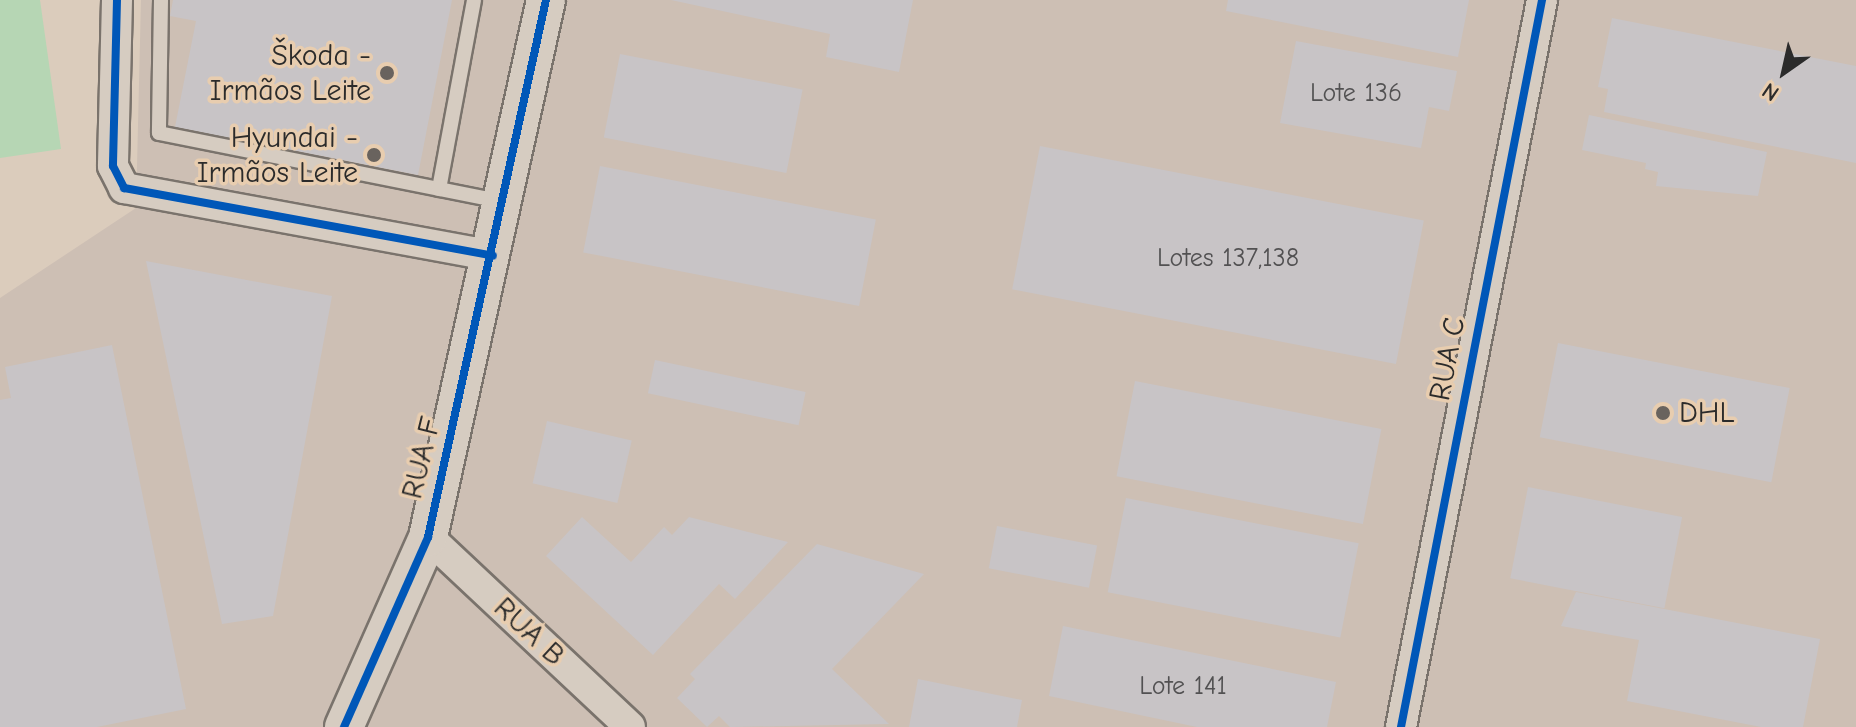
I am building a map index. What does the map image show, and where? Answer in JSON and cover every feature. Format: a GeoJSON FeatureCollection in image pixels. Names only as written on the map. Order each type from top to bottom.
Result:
{"type":"FeatureCollection","features":[{"type":"Feature","properties":{"kind":"street"},"geometry":{"type":"LineString","coordinates":[[117,0],[113,166],[124,188],[493,256]]}},
{"type":"Feature","properties":{"kind":"street","name":"RUA F"},"geometry":{"type":"LineString","coordinates":[[344,727],[428,537],[506,202],[546,0]]}},
{"type":"Feature","properties":{"kind":"street","name":"RUA C"},"geometry":{"type":"LineString","coordinates":[[1401,727],[1542,0]]}},
{"type":"Feature","properties":{"kind":"street","name":"RUA B"},"geometry":{"type":"LineString","coordinates":[[428,537],[630,727]]}},
{"type":"Feature","properties":{"kind":"lane"},"geometry":{"type":"LineString","coordinates":[[161,0],[159,133],[506,202]]}},
{"type":"Feature","properties":{"kind":"lane"},"geometry":{"type":"LineString","coordinates":[[439,189],[474,0]]}},
{"type":"Feature","properties":{"kind":"shaded area"},"geometry":{"type":"Polygon","coordinates":[[[141,0],[1856,0],[1856,727],[0,727],[0,298],[136,208],[141,0]]]}},
{"type":"Feature","properties":{"kind":"green space"},"geometry":{"type":"Polygon","coordinates":[[[0,0],[40,0],[61,149],[0,158],[0,0]]]}},
{"type":"Feature","properties":{"kind":"building"},"geometry":{"type":"Polygon","coordinates":[[[173,0],[452,0],[418,175],[175,127],[196,21],[170,16],[173,0]]]}},
{"type":"Feature","properties":{"kind":"building"},"geometry":{"type":"Polygon","coordinates":[[[671,0],[913,0],[899,72],[826,57],[830,34],[671,0]]]}},
{"type":"Feature","properties":{"kind":"building"},"geometry":{"type":"Polygon","coordinates":[[[1228,0],[1469,0],[1458,57],[1226,11],[1228,0]]]}},
{"type":"Feature","properties":{"kind":"building"},"geometry":{"type":"Polygon","coordinates":[[[1612,18],[1856,66],[1856,163],[1604,112],[1608,89],[1598,87],[1612,18]]]}},
{"type":"Feature","properties":{"kind":"building"},"geometry":{"type":"Polygon","coordinates":[[[1296,41],[1457,71],[1449,111],[1429,107],[1421,148],[1280,123],[1296,41]]]}},
{"type":"Feature","properties":{"kind":"building"},"geometry":{"type":"Polygon","coordinates":[[[620,54],[803,89],[786,173],[604,137],[620,54]]]}},
{"type":"Feature","properties":{"kind":"building"},"geometry":{"type":"Polygon","coordinates":[[[1589,115],[1767,152],[1758,196],[1656,186],[1658,172],[1645,169],[1646,163],[1582,150],[1589,115]]]}},
{"type":"Feature","properties":{"kind":"building"},"geometry":{"type":"Polygon","coordinates":[[[1040,146],[1424,221],[1396,364],[1012,289],[1040,146]]]}},
{"type":"Feature","properties":{"kind":"building"},"geometry":{"type":"Polygon","coordinates":[[[600,166],[876,220],[859,306],[583,252],[600,166]]]}},
{"type":"Feature","properties":{"kind":"building"},"geometry":{"type":"Polygon","coordinates":[[[146,261],[332,296],[273,616],[222,624],[146,261]]]}},
{"type":"Feature","properties":{"kind":"building"},"geometry":{"type":"Polygon","coordinates":[[[1558,343],[1790,388],[1771,482],[1540,437],[1558,343]]]}},
{"type":"Feature","properties":{"kind":"building"},"geometry":{"type":"Polygon","coordinates":[[[112,345],[186,709],[97,727],[0,727],[0,400],[11,398],[5,367],[112,345]]]}},
{"type":"Feature","properties":{"kind":"building"},"geometry":{"type":"Polygon","coordinates":[[[655,360],[806,392],[799,425],[648,393],[655,360]]]}},
{"type":"Feature","properties":{"kind":"building"},"geometry":{"type":"Polygon","coordinates":[[[1135,381],[1381,429],[1363,524],[1116,476],[1135,381]]]}},
{"type":"Feature","properties":{"kind":"building"},"geometry":{"type":"Polygon","coordinates":[[[547,421],[632,441],[617,503],[533,483],[547,421]]]}},
{"type":"Feature","properties":{"kind":"building"},"geometry":{"type":"Polygon","coordinates":[[[1528,487],[1682,517],[1664,608],[1510,578],[1528,487]]]}},
{"type":"Feature","properties":{"kind":"building"},"geometry":{"type":"Polygon","coordinates":[[[1126,498],[1359,543],[1340,637],[1108,592],[1126,498]]]}},
{"type":"Feature","properties":{"kind":"building"},"geometry":{"type":"Polygon","coordinates":[[[582,517],[631,562],[664,527],[672,535],[689,517],[788,542],[735,599],[719,584],[653,655],[546,556],[582,517]]]}},
{"type":"Feature","properties":{"kind":"building"},"geometry":{"type":"Polygon","coordinates":[[[997,526],[1097,545],[1089,588],[989,568],[997,526]]]}},
{"type":"Feature","properties":{"kind":"building"},"geometry":{"type":"Polygon","coordinates":[[[817,544],[924,574],[832,669],[889,724],[730,727],[719,716],[707,727],[677,698],[695,679],[690,674],[817,544]]]}},
{"type":"Feature","properties":{"kind":"building"},"geometry":{"type":"Polygon","coordinates":[[[1576,592],[1820,639],[1803,727],[1761,727],[1627,701],[1639,640],[1561,626],[1576,592]]]}},
{"type":"Feature","properties":{"kind":"building"},"geometry":{"type":"Polygon","coordinates":[[[1063,626],[1336,682],[1327,727],[1197,727],[1049,696],[1063,626]]]}},
{"type":"Feature","properties":{"kind":"building"},"geometry":{"type":"Polygon","coordinates":[[[918,679],[1022,700],[1017,727],[909,727],[918,679]]]}},
{"type":"Feature","properties":{"kind":"cycle path"},"geometry":{"type":"LineString","coordinates":[[117,0],[113,166],[124,188],[493,256]]}},
{"type":"Feature","properties":{"kind":"cycle path"},"geometry":{"type":"LineString","coordinates":[[344,727],[428,537],[546,0]]}},
{"type":"Feature","properties":{"kind":"cycle path"},"geometry":{"type":"LineString","coordinates":[[1401,727],[1542,0]]}},
{"type":"Feature","properties":{"kind":"place","name":"Škoda - Irmãos Leite"},"geometry":{"type":"Point","coordinates":[387,73]}},
{"type":"Feature","properties":{"kind":"place","name":"Hyundai - Irmãos Leite"},"geometry":{"type":"Point","coordinates":[374,155]}},
{"type":"Feature","properties":{"kind":"place","name":"DHL"},"geometry":{"type":"Point","coordinates":[1663,413]}}]}
